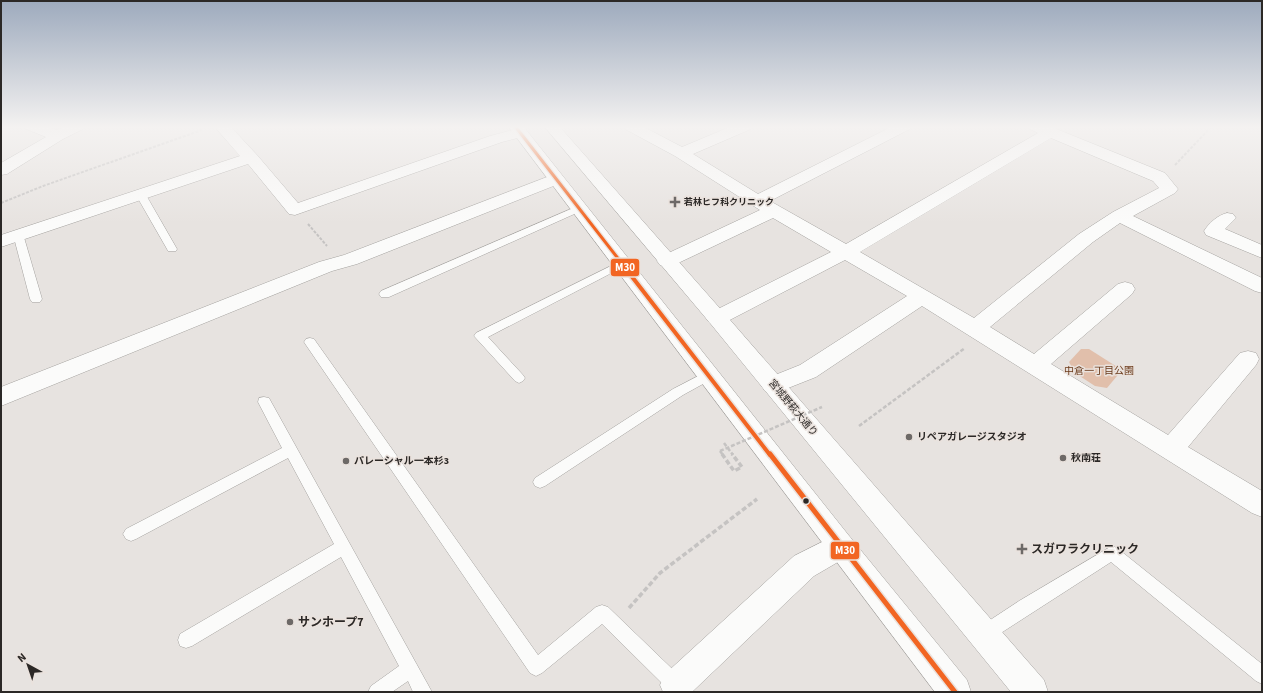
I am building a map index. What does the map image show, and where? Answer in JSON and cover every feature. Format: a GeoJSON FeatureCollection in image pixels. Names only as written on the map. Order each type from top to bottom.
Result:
{"type":"FeatureCollection","features":[{"type":"Feature","properties":{"kind":"street"},"geometry":{"type":"LineString","coordinates":[[1,170],[21,158]]}},
{"type":"Feature","properties":{"kind":"street"},"geometry":{"type":"LineString","coordinates":[[1,241],[18,234],[250,158]]}},
{"type":"Feature","properties":{"kind":"street"},"geometry":{"type":"LineString","coordinates":[[251,158],[295,210],[441,158]]}},
{"type":"Feature","properties":{"kind":"street"},"geometry":{"type":"LineString","coordinates":[[539,158],[955,692]]}},
{"type":"Feature","properties":{"kind":"street","name":"宮城野萩大通り"},"geometry":{"type":"LineString","coordinates":[[579,158],[717,318],[1032,692]]}},
{"type":"Feature","properties":{"kind":"street"},"geometry":{"type":"LineString","coordinates":[[689,158],[765,206],[980,331],[1262,505]]}},
{"type":"Feature","properties":{"kind":"street"},"geometry":{"type":"LineString","coordinates":[[668,261],[848,158]]}},
{"type":"Feature","properties":{"kind":"street"},"geometry":{"type":"LineString","coordinates":[[717,318],[748,304],[846,252],[996,158]]}},
{"type":"Feature","properties":{"kind":"street"},"geometry":{"type":"LineString","coordinates":[[980,331],[1086,238],[1119,216],[1169,189],[1159,177],[1114,158]]}},
{"type":"Feature","properties":{"kind":"street"},"geometry":{"type":"LineString","coordinates":[[1,397],[326,266],[342,262],[555,179]]}},
{"type":"Feature","properties":{"kind":"street"},"geometry":{"type":"LineString","coordinates":[[1119,216],[1262,286]]}},
{"type":"Feature","properties":{"kind":"street"},"geometry":{"type":"LineString","coordinates":[[1226,218],[1214,231],[1262,252]]}},
{"type":"Feature","properties":{"kind":"street"},"geometry":{"type":"LineString","coordinates":[[1035,365],[1125,289]]}},
{"type":"Feature","properties":{"kind":"street"},"geometry":{"type":"LineString","coordinates":[[773,385],[808,371],[922,296]]}},
{"type":"Feature","properties":{"kind":"street"},"geometry":{"type":"LineString","coordinates":[[1170,448],[1248,358]]}},
{"type":"Feature","properties":{"kind":"street"},"geometry":{"type":"LineString","coordinates":[[680,688],[804,566],[840,546]]}},
{"type":"Feature","properties":{"kind":"lane"},"geometry":{"type":"LineString","coordinates":[[141,195],[172,249]]}},
{"type":"Feature","properties":{"kind":"lane"},"geometry":{"type":"LineString","coordinates":[[385,294],[578,209]]}},
{"type":"Feature","properties":{"kind":"lane"},"geometry":{"type":"LineString","coordinates":[[18,234],[36,299]]}},
{"type":"Feature","properties":{"kind":"lane"},"geometry":{"type":"LineString","coordinates":[[519,378],[480,336],[621,264]]}},
{"type":"Feature","properties":{"kind":"lane"},"geometry":{"type":"LineString","coordinates":[[310,342],[536,667],[602,613],[680,688]]}},
{"type":"Feature","properties":{"kind":"lane"},"geometry":{"type":"LineString","coordinates":[[540,482],[678,392],[708,376]]}},
{"type":"Feature","properties":{"kind":"lane"},"geometry":{"type":"LineString","coordinates":[[264,402],[423,692]]}},
{"type":"Feature","properties":{"kind":"lane"},"geometry":{"type":"LineString","coordinates":[[131,534],[291,450]]}},
{"type":"Feature","properties":{"kind":"lane"},"geometry":{"type":"LineString","coordinates":[[186,640],[343,547]]}},
{"type":"Feature","properties":{"kind":"lane"},"geometry":{"type":"LineString","coordinates":[[983,635],[1025,606],[1112,553],[1262,675]]}},
{"type":"Feature","properties":{"kind":"lane"},"geometry":{"type":"LineString","coordinates":[[377,692],[410,669]]}},
{"type":"Feature","properties":{"kind":"path"},"geometry":{"type":"LineString","coordinates":[[1,203],[43,186],[122,158]]}},
{"type":"Feature","properties":{"kind":"path"},"geometry":{"type":"LineString","coordinates":[[1168,188],[1172,184],[1168,172],[1181,158]]}},
{"type":"Feature","properties":{"kind":"path"},"geometry":{"type":"LineString","coordinates":[[295,210],[342,262]]}},
{"type":"Feature","properties":{"kind":"path"},"geometry":{"type":"LineString","coordinates":[[859,426],[980,331]]}},
{"type":"Feature","properties":{"kind":"path"},"geometry":{"type":"LineString","coordinates":[[724,443],[742,467],[734,471],[720,451],[822,407]]}},
{"type":"Feature","properties":{"kind":"path"},"geometry":{"type":"LineString","coordinates":[[614,626],[660,573],[757,499]]}},
{"type":"Feature","properties":{"kind":"green space","name":"中倉一丁目公園"},"geometry":{"type":"Polygon","coordinates":[[[1081,349],[1089,349],[1122,370],[1107,388],[1095,386],[1075,373],[1069,362],[1081,349]]]}},
{"type":"Feature","properties":{"kind":"transit line","name":"M30"},"geometry":{"type":"LineString","coordinates":[[540,158],[955,692]]}},
{"type":"Feature","properties":{"kind":"place","name":"若林ヒフ科クリニック"},"geometry":{"type":"Point","coordinates":[675,202]}},
{"type":"Feature","properties":{"kind":"place","name":"リペアガレージスタジオ"},"geometry":{"type":"Point","coordinates":[909,437]}},
{"type":"Feature","properties":{"kind":"place","name":"秋南荘"},"geometry":{"type":"Point","coordinates":[1063,458]}},
{"type":"Feature","properties":{"kind":"place","name":"パレーシャル一本杉3"},"geometry":{"type":"Point","coordinates":[346,461]}},
{"type":"Feature","properties":{"kind":"place","name":"スガワラクリニック"},"geometry":{"type":"Point","coordinates":[1022,549]}},
{"type":"Feature","properties":{"kind":"place","name":"サンホープ7"},"geometry":{"type":"Point","coordinates":[290,622]}}]}
